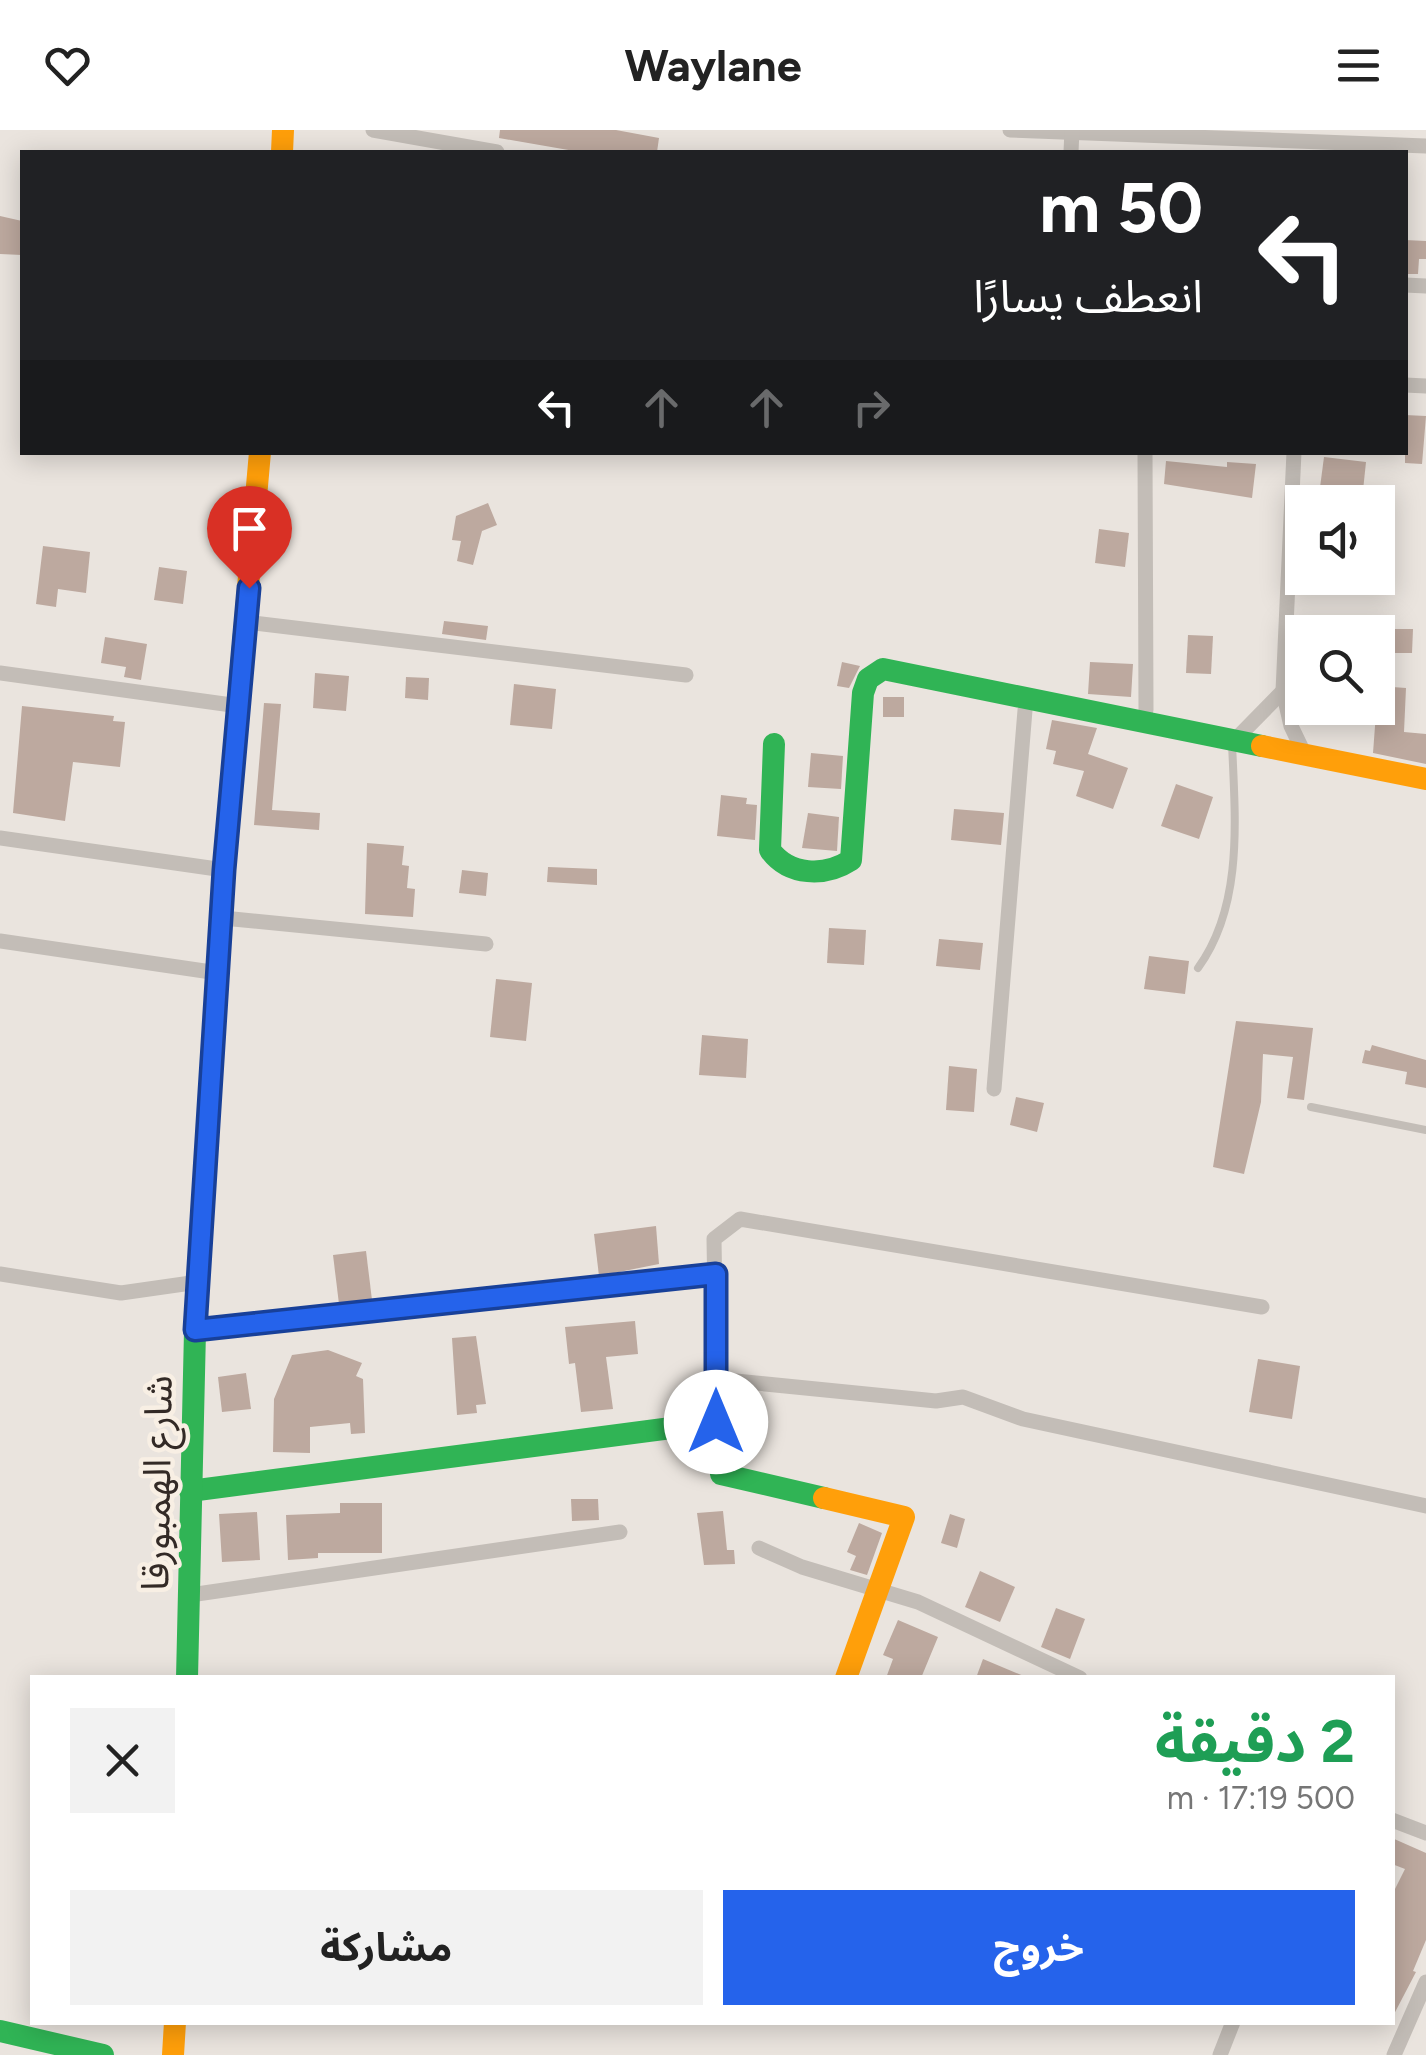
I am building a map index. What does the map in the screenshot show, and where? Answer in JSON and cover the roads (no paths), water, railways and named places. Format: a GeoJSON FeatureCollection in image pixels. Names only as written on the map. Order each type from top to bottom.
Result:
{"type":"FeatureCollection","features":[{"type":"Feature","properties":{"kind":"street"},"geometry":{"type":"LineString","coordinates":[[373,130],[486,150]]}},
{"type":"Feature","properties":{"kind":"street"},"geometry":{"type":"LineString","coordinates":[[1010,130],[1426,146]]}},
{"type":"Feature","properties":{"kind":"street","name":"شارع الهمبورقا"},"geometry":{"type":"LineString","coordinates":[[188,1675],[195,1330],[224,870],[260,455]]}},
{"type":"Feature","properties":{"kind":"street"},"geometry":{"type":"LineString","coordinates":[[1145,455],[1146,710]]}},
{"type":"Feature","properties":{"kind":"street"},"geometry":{"type":"LineString","coordinates":[[1294,455],[1283,691],[1291,726],[1304,753]]}},
{"type":"Feature","properties":{"kind":"street"},"geometry":{"type":"LineString","coordinates":[[246,622],[686,676]]}},
{"type":"Feature","properties":{"kind":"street"},"geometry":{"type":"LineString","coordinates":[[774,744],[770,850],[785,866],[832,870],[845,866],[854,848],[863,693],[874,672],[907,672],[1232,743],[1304,753],[1426,779]]}},
{"type":"Feature","properties":{"kind":"street"},"geometry":{"type":"LineString","coordinates":[[0,673],[239,706]]}},
{"type":"Feature","properties":{"kind":"street"},"geometry":{"type":"LineString","coordinates":[[1232,743],[1283,691]]}},
{"type":"Feature","properties":{"kind":"street"},"geometry":{"type":"LineString","coordinates":[[994,1089],[1026,698]]}},
{"type":"Feature","properties":{"kind":"street"},"geometry":{"type":"LineString","coordinates":[[0,838],[224,870]]}},
{"type":"Feature","properties":{"kind":"street"},"geometry":{"type":"LineString","coordinates":[[223,918],[486,944]]}},
{"type":"Feature","properties":{"kind":"street"},"geometry":{"type":"LineString","coordinates":[[0,941],[218,974]]}},
{"type":"Feature","properties":{"kind":"street"},"geometry":{"type":"LineString","coordinates":[[847,1675],[904,1516],[721,1474],[716,1422],[714,1239],[740,1218],[1262,1307]]}},
{"type":"Feature","properties":{"kind":"street"},"geometry":{"type":"LineString","coordinates":[[0,1274],[121,1294],[198,1282]]}},
{"type":"Feature","properties":{"kind":"street"},"geometry":{"type":"LineString","coordinates":[[195,1330],[716,1274]]}},
{"type":"Feature","properties":{"kind":"street"},"geometry":{"type":"LineString","coordinates":[[716,1379],[936,1401],[963,1397],[985,1408],[1023,1418],[1426,1506]]}},
{"type":"Feature","properties":{"kind":"street"},"geometry":{"type":"LineString","coordinates":[[190,1490],[716,1422]]}},
{"type":"Feature","properties":{"kind":"street"},"geometry":{"type":"LineString","coordinates":[[190,1595],[620,1532]]}},
{"type":"Feature","properties":{"kind":"street"},"geometry":{"type":"LineString","coordinates":[[758,1548],[802,1568],[878,1589],[989,1632],[1074,1675]]}},
{"type":"Feature","properties":{"kind":"street"},"geometry":{"type":"LineString","coordinates":[[1395,1821],[1426,1833]]}},
{"type":"Feature","properties":{"kind":"street"},"geometry":{"type":"LineString","coordinates":[[1394,2055],[1426,1982]]}},
{"type":"Feature","properties":{"kind":"street"},"geometry":{"type":"LineString","coordinates":[[174,2055],[175,2025]]}},
{"type":"Feature","properties":{"kind":"street"},"geometry":{"type":"LineString","coordinates":[[1220,2055],[1233,2025]]}},
{"type":"Feature","properties":{"kind":"street"},"geometry":{"type":"LineString","coordinates":[[0,2032],[103,2055]]}},
{"type":"Feature","properties":{"kind":"lane"},"geometry":{"type":"LineString","coordinates":[[1198,968],[1212,948],[1228,893],[1236,839],[1232,743]]}},
{"type":"Feature","properties":{"kind":"lane"},"geometry":{"type":"LineString","coordinates":[[1310,1107],[1426,1130]]}}]}
